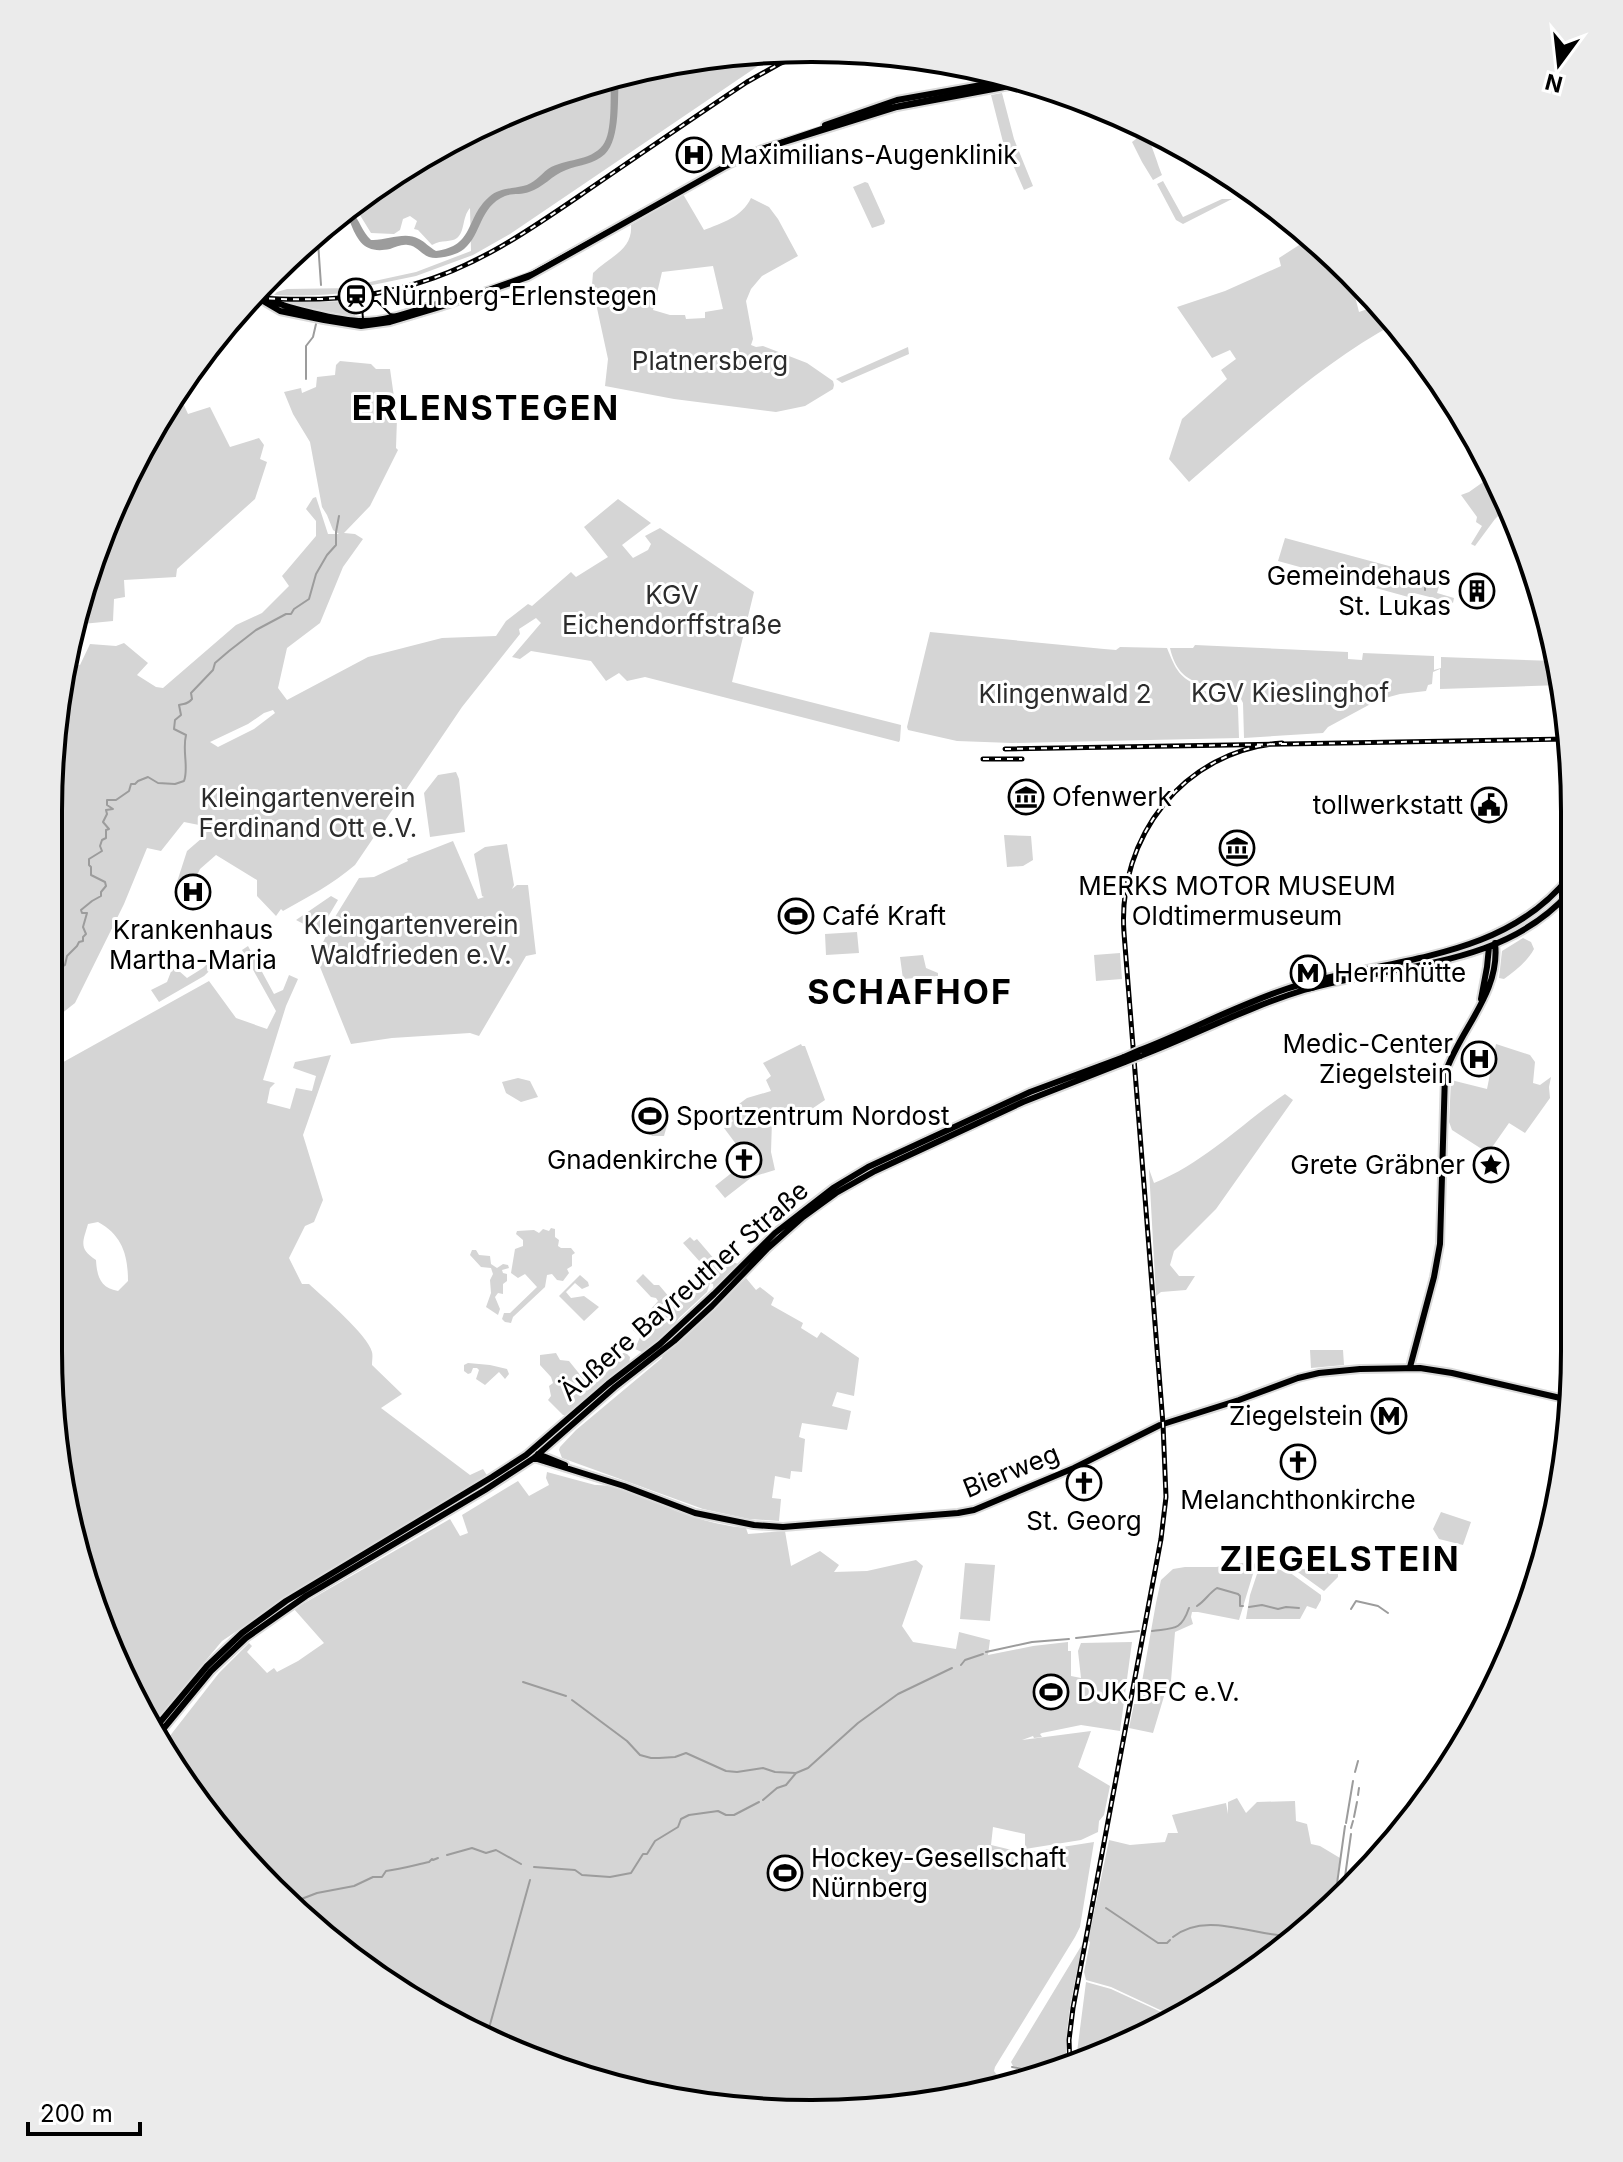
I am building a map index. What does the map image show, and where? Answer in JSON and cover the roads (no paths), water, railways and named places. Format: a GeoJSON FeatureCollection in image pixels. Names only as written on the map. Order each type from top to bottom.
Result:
{"type":"FeatureCollection","features":[{"type":"Feature","properties":{"kind":"main road"},"geometry":{"type":"LineString","coordinates":[[265,299],[276,306],[327,319],[350,321],[418,312],[531,272],[748,151],[886,107],[991,84]]}},
{"type":"Feature","properties":{"kind":"main road"},"geometry":{"type":"LineString","coordinates":[[886,107],[1002,87]]}},
{"type":"Feature","properties":{"kind":"main road","name":"Äußere Bayreuther Straße"},"geometry":{"type":"LineString","coordinates":[[1140,1053],[1286,989],[1352,971],[1423,957],[1493,936],[1537,909],[1561,885]]}},
{"type":"Feature","properties":{"kind":"main road","name":"Äußere Bayreuther Straße"},"geometry":{"type":"LineString","coordinates":[[160,1722],[227,1645],[261,1618],[555,1441],[705,1313],[786,1232],[845,1187],[1033,1098],[1259,1006],[1349,979],[1464,956],[1492,946],[1533,924],[1561,900]]}},
{"type":"Feature","properties":{"kind":"main road"},"geometry":{"type":"LineString","coordinates":[[1410,1367],[1440,1244],[1445,1074],[1480,1005],[1493,936]]}},
{"type":"Feature","properties":{"kind":"main road"},"geometry":{"type":"LineString","coordinates":[[1462,947],[1466,951],[1464,956]]}},
{"type":"Feature","properties":{"kind":"main road","name":"Äußere Bayreuther Straße"},"geometry":{"type":"LineString","coordinates":[[164,1728],[211,1671],[265,1624],[306,1596],[497,1483],[535,1454],[688,1318],[775,1233],[837,1184],[1037,1089],[1125,1059]]}},
{"type":"Feature","properties":{"kind":"main road","name":"Bierweg"},"geometry":{"type":"LineString","coordinates":[[535,1454],[695,1513],[726,1521],[783,1527],[958,1513],[984,1507],[1063,1473],[1160,1425],[1298,1378],[1346,1370],[1410,1367],[1447,1372],[1559,1398]]}},
{"type":"Feature","properties":{"kind":"main road"},"geometry":{"type":"LineString","coordinates":[[555,1441],[553,1452],[558,1462]]}},
{"type":"Feature","properties":{"kind":"main road","name":"Bierweg"},"geometry":{"type":"LineString","coordinates":[[535,1454],[571,1469]]}},
{"type":"Feature","properties":{"kind":"waterway"},"geometry":{"type":"LineString","coordinates":[[318,247],[321,285]]}},
{"type":"Feature","properties":{"kind":"waterway"},"geometry":{"type":"LineString","coordinates":[[306,379],[306,346],[313,337],[316,324]]}},
{"type":"Feature","properties":{"kind":"waterway"},"geometry":{"type":"LineString","coordinates":[[62,967],[86,934],[83,927],[87,913],[81,910],[101,896],[106,886],[105,882],[91,875],[89,859],[102,851],[100,846],[109,829],[103,822],[106,810],[113,809],[107,805],[107,800],[116,800],[129,791],[131,784],[148,777],[158,783],[184,781],[186,735],[174,729],[175,720],[181,715],[179,705],[192,699],[191,693],[229,651],[256,630],[291,614],[309,599],[316,574],[336,545],[339,516]]}},
{"type":"Feature","properties":{"kind":"waterway"},"geometry":{"type":"LineString","coordinates":[[1425,582],[1425,590]]}},
{"type":"Feature","properties":{"kind":"waterway"},"geometry":{"type":"LineString","coordinates":[[1197,1606],[1217,1588],[1238,1594],[1240,1606],[1243,1606]]}},
{"type":"Feature","properties":{"kind":"waterway"},"geometry":{"type":"LineString","coordinates":[[1351,1609],[1356,1601],[1378,1606],[1388,1613]]}},
{"type":"Feature","properties":{"kind":"waterway"},"geometry":{"type":"LineString","coordinates":[[1249,1607],[1299,1608]]}},
{"type":"Feature","properties":{"kind":"waterway"},"geometry":{"type":"LineString","coordinates":[[1152,1631],[1180,1625],[1189,1608]]}},
{"type":"Feature","properties":{"kind":"waterway"},"geometry":{"type":"LineString","coordinates":[[1076,1638],[1139,1631]]}},
{"type":"Feature","properties":{"kind":"waterway"},"geometry":{"type":"LineString","coordinates":[[986,1652],[1032,1642],[1069,1639]]}},
{"type":"Feature","properties":{"kind":"waterway"},"geometry":{"type":"LineString","coordinates":[[961,1665],[965,1660],[983,1654]]}},
{"type":"Feature","properties":{"kind":"waterway"},"geometry":{"type":"LineString","coordinates":[[763,1800],[777,1788],[786,1785],[796,1773],[808,1768],[858,1723],[898,1694],[952,1668]]}},
{"type":"Feature","properties":{"kind":"waterway"},"geometry":{"type":"LineString","coordinates":[[523,1682],[566,1696]]}},
{"type":"Feature","properties":{"kind":"waterway"},"geometry":{"type":"LineString","coordinates":[[572,1700],[627,1741],[640,1755],[659,1758],[686,1753],[726,1771],[763,1768],[796,1773]]}},
{"type":"Feature","properties":{"kind":"waterway"},"geometry":{"type":"LineString","coordinates":[[1355,1772],[1358,1761]]}},
{"type":"Feature","properties":{"kind":"waterway"},"geometry":{"type":"LineString","coordinates":[[1346,1823],[1353,1781]]}},
{"type":"Feature","properties":{"kind":"waterway"},"geometry":{"type":"LineString","coordinates":[[1358,1795],[1359,1788]]}},
{"type":"Feature","properties":{"kind":"waterway"},"geometry":{"type":"LineString","coordinates":[[534,1867],[610,1877],[631,1873],[655,1841],[678,1827],[681,1819],[718,1811],[734,1815],[759,1802]]}},
{"type":"Feature","properties":{"kind":"waterway"},"geometry":{"type":"LineString","coordinates":[[1354,1817],[1357,1802]]}},
{"type":"Feature","properties":{"kind":"waterway"},"geometry":{"type":"LineString","coordinates":[[1351,1828],[1353,1821]]}},
{"type":"Feature","properties":{"kind":"waterway"},"geometry":{"type":"LineString","coordinates":[[1337,1884],[1345,1826]]}},
{"type":"Feature","properties":{"kind":"waterway"},"geometry":{"type":"LineString","coordinates":[[1345,1876],[1351,1834]]}},
{"type":"Feature","properties":{"kind":"waterway"},"geometry":{"type":"LineString","coordinates":[[447,1855],[472,1848],[486,1853],[496,1850],[521,1864]]}},
{"type":"Feature","properties":{"kind":"waterway"},"geometry":{"type":"LineString","coordinates":[[302,1899],[354,1886],[373,1877],[382,1877],[386,1871],[438,1858]]}},
{"type":"Feature","properties":{"kind":"waterway"},"geometry":{"type":"LineString","coordinates":[[489,2027],[530,1880]]}},
{"type":"Feature","properties":{"kind":"waterway"},"geometry":{"type":"LineString","coordinates":[[1106,1908],[1158,1943],[1170,1940]]}},
{"type":"Feature","properties":{"kind":"waterway"},"geometry":{"type":"LineString","coordinates":[[1173,1937],[1186,1929],[1216,1925],[1280,1935]]}},
{"type":"Feature","properties":{"kind":"waterway"},"geometry":{"type":"LineString","coordinates":[[1012,2067],[1023,2069]]}},
{"type":"Feature","properties":{"kind":"tram line"},"geometry":{"type":"LineString","coordinates":[[993,85],[875,109],[756,149],[533,272],[400,316],[390,314],[377,301],[369,301],[362,307],[363,319],[377,323],[431,309],[534,273],[756,150],[875,110],[997,86]]}},
{"type":"Feature","properties":{"kind":"railway"},"geometry":{"type":"LineString","coordinates":[[266,298],[317,299],[376,293],[415,284],[461,267],[545,219],[747,82],[781,63]]}},
{"type":"Feature","properties":{"kind":"railway"},"geometry":{"type":"LineString","coordinates":[[1005,749],[1557,739]]}},
{"type":"Feature","properties":{"kind":"railway"},"geometry":{"type":"LineString","coordinates":[[1070,2054],[1073,2008],[1161,1539],[1166,1497],[1163,1424],[1124,933],[1125,898],[1132,864],[1145,833],[1164,805],[1187,781],[1215,762],[1247,749],[1282,743]]}},
{"type":"Feature","properties":{"kind":"railway"},"geometry":{"type":"LineString","coordinates":[[983,759],[1022,759]]}},
{"type":"Feature","properties":{"kind":"place","name":"Maximilians-Augenklinik"},"geometry":{"type":"Point","coordinates":[694,155]}},
{"type":"Feature","properties":{"kind":"place","name":"Nürnberg-Erlenstegen"},"geometry":{"type":"Point","coordinates":[356,296]}},
{"type":"Feature","properties":{"kind":"place","name":"Gemeindehaus St. Lukas"},"geometry":{"type":"Point","coordinates":[1477,591]}},
{"type":"Feature","properties":{"kind":"place","name":"Ofenwerk"},"geometry":{"type":"Point","coordinates":[1026,797]}},
{"type":"Feature","properties":{"kind":"place","name":"tollwerkstatt"},"geometry":{"type":"Point","coordinates":[1489,805]}},
{"type":"Feature","properties":{"kind":"place","name":"MERKS MOTOR MUSEUM Oldtimermuseum"},"geometry":{"type":"Point","coordinates":[1237,848]}},
{"type":"Feature","properties":{"kind":"place","name":"Krankenhaus Martha-Maria"},"geometry":{"type":"Point","coordinates":[193,892]}},
{"type":"Feature","properties":{"kind":"place","name":"Café Kraft"},"geometry":{"type":"Point","coordinates":[796,916]}},
{"type":"Feature","properties":{"kind":"place","name":"Herrnhütte"},"geometry":{"type":"Point","coordinates":[1308,973]}},
{"type":"Feature","properties":{"kind":"place","name":"Medic-Center Ziegelstein"},"geometry":{"type":"Point","coordinates":[1479,1059]}},
{"type":"Feature","properties":{"kind":"place","name":"Sportzentrum Nordost"},"geometry":{"type":"Point","coordinates":[650,1116]}},
{"type":"Feature","properties":{"kind":"place","name":"Gnadenkirche"},"geometry":{"type":"Point","coordinates":[744,1160]}},
{"type":"Feature","properties":{"kind":"place","name":"Grete Gräbner"},"geometry":{"type":"Point","coordinates":[1491,1165]}},
{"type":"Feature","properties":{"kind":"place","name":"Ziegelstein"},"geometry":{"type":"Point","coordinates":[1389,1416]}},
{"type":"Feature","properties":{"kind":"place","name":"Melanchthonkirche"},"geometry":{"type":"Point","coordinates":[1298,1462]}},
{"type":"Feature","properties":{"kind":"place","name":"St. Georg"},"geometry":{"type":"Point","coordinates":[1084,1483]}},
{"type":"Feature","properties":{"kind":"place","name":"DJK BFC e.V."},"geometry":{"type":"Point","coordinates":[1051,1692]}},
{"type":"Feature","properties":{"kind":"place","name":"Hockey-Gesellschaft Nürnberg"},"geometry":{"type":"Point","coordinates":[785,1873]}},
{"type":"Feature","properties":{"kind":"district","name":"ERLENSTEGEN"},"geometry":{"type":"Point","coordinates":[486,408]}},
{"type":"Feature","properties":{"kind":"district","name":"SCHAFHOF"},"geometry":{"type":"Point","coordinates":[910,992]}},
{"type":"Feature","properties":{"kind":"district","name":"ZIEGELSTEIN"},"geometry":{"type":"Point","coordinates":[1340,1559]}},
{"type":"Feature","properties":{"kind":"park label","name":"Platnersberg"},"geometry":{"type":"Point","coordinates":[710,361]}},
{"type":"Feature","properties":{"kind":"park label","name":"KGV Eichendorffstraße"},"geometry":{"type":"Point","coordinates":[672,610]}},
{"type":"Feature","properties":{"kind":"park label","name":"KGV Kieslinghof"},"geometry":{"type":"Point","coordinates":[1290,693]}},
{"type":"Feature","properties":{"kind":"park label","name":"Klingenwald 2"},"geometry":{"type":"Point","coordinates":[1065,694]}},
{"type":"Feature","properties":{"kind":"park label","name":"Kleingartenverein Ferdinand Ott e.V."},"geometry":{"type":"Point","coordinates":[308,813]}},
{"type":"Feature","properties":{"kind":"park label","name":"Kleingartenverein Waldfrieden e.V."},"geometry":{"type":"Point","coordinates":[411,940]}}]}
